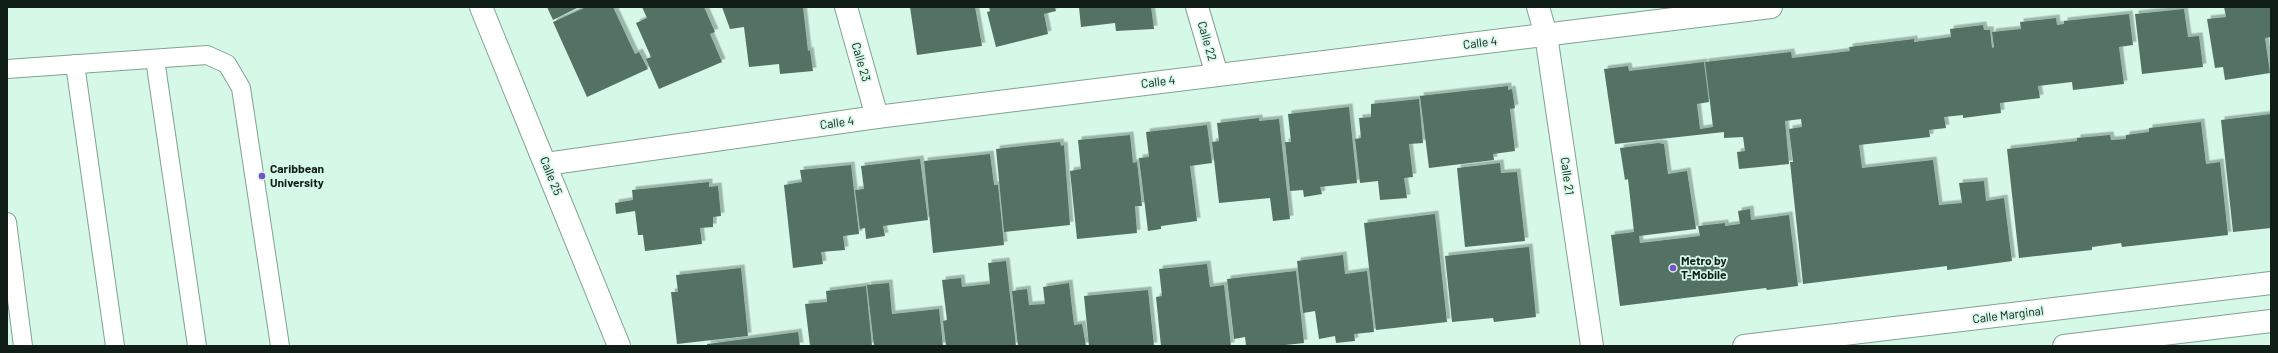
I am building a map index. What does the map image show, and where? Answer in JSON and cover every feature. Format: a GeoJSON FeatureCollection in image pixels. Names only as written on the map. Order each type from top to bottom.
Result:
{"type":"FeatureCollection","features":[{"type":"Feature","properties":{"kind":"street","name":"Calle 25"},"geometry":{"type":"LineString","coordinates":[[481,7],[619,346]]}},
{"type":"Feature","properties":{"kind":"street","name":"Calle 23"},"geometry":{"type":"LineString","coordinates":[[846,7],[877,117]]}},
{"type":"Feature","properties":{"kind":"street","name":"Calle 22"},"geometry":{"type":"LineString","coordinates":[[1197,7],[1217,75]]}},
{"type":"Feature","properties":{"kind":"street","name":"Calle 21"},"geometry":{"type":"LineString","coordinates":[[1538,7],[1546,35],[1592,346]]}},
{"type":"Feature","properties":{"kind":"street","name":"Calle 4"},"geometry":{"type":"LineString","coordinates":[[546,164],[877,117],[1770,7]]}},
{"type":"Feature","properties":{"kind":"street","name":"Calle Marginal"},"geometry":{"type":"LineString","coordinates":[[1744,346],[2271,283]]}},
{"type":"Feature","properties":{"kind":"street"},"geometry":{"type":"LineString","coordinates":[[2064,346],[2271,321]]}},
{"type":"Feature","properties":{"kind":"lane"},"geometry":{"type":"LineString","coordinates":[[7,69],[208,55],[227,64],[241,88],[280,346]]}},
{"type":"Feature","properties":{"kind":"lane"},"geometry":{"type":"LineString","coordinates":[[155,59],[197,346]]}},
{"type":"Feature","properties":{"kind":"lane"},"geometry":{"type":"LineString","coordinates":[[75,64],[115,346]]}},
{"type":"Feature","properties":{"kind":"lane"},"geometry":{"type":"LineString","coordinates":[[7,222],[23,346]]}},
{"type":"Feature","properties":{"kind":"building"},"geometry":{"type":"Polygon","coordinates":[[[547,7],[579,7],[553,20],[547,7]]]}},
{"type":"Feature","properties":{"kind":"building"},"geometry":{"type":"Polygon","coordinates":[[[586,7],[613,7],[635,54],[639,52],[648,69],[587,97],[553,22],[586,7]]]}},
{"type":"Feature","properties":{"kind":"building"},"geometry":{"type":"Polygon","coordinates":[[[642,7],[704,7],[715,32],[710,34],[722,62],[659,89],[646,59],[651,57],[636,23],[647,18],[642,7]]]}},
{"type":"Feature","properties":{"kind":"building"},"geometry":{"type":"Polygon","coordinates":[[[722,7],[803,7],[808,51],[810,50],[813,71],[780,74],[779,64],[749,67],[744,27],[730,29],[722,7]]]}},
{"type":"Feature","properties":{"kind":"building"},"geometry":{"type":"Polygon","coordinates":[[[910,7],[975,7],[982,46],[917,55],[910,7]]]}},
{"type":"Feature","properties":{"kind":"building"},"geometry":{"type":"Polygon","coordinates":[[[989,7],[1055,7],[1056,11],[1044,14],[1048,34],[996,47],[987,12],[990,11],[989,7]]]}},
{"type":"Feature","properties":{"kind":"building"},"geometry":{"type":"Polygon","coordinates":[[[1079,7],[1151,7],[1154,29],[1116,31],[1115,23],[1081,27],[1079,7]]]}},
{"type":"Feature","properties":{"kind":"building"},"geometry":{"type":"Polygon","coordinates":[[[2224,7],[2271,7],[2271,37],[2265,38],[2270,73],[2225,80],[2223,67],[2215,68],[2207,19],[2226,17],[2224,7]]]}},
{"type":"Feature","properties":{"kind":"building"},"geometry":{"type":"Polygon","coordinates":[[[2184,9],[2188,37],[2199,36],[2203,67],[2142,74],[2135,14],[2184,9]]]}},
{"type":"Feature","properties":{"kind":"building"},"geometry":{"type":"Polygon","coordinates":[[[2129,14],[2133,45],[2119,47],[2124,84],[2073,90],[2072,82],[2038,86],[2040,98],[2000,103],[2001,113],[1963,118],[1963,115],[1944,117],[1946,128],[1929,130],[1930,137],[1859,145],[1862,168],[1933,160],[1939,205],[1962,203],[1959,183],[1984,181],[1986,201],[2004,198],[2012,261],[1947,270],[1947,266],[1803,284],[1790,162],[1793,162],[1789,129],[1802,127],[1801,119],[1785,121],[1789,164],[1739,169],[1737,152],[1745,151],[1743,137],[1724,138],[1724,132],[1615,144],[1604,69],[1628,66],[1629,71],[1704,62],[1709,102],[1697,104],[1700,129],[1713,127],[1705,62],[1791,52],[1792,58],[1850,51],[1849,47],[1914,39],[1914,42],[1951,37],[1950,29],[1983,25],[1984,30],[1990,30],[1992,48],[1994,47],[1992,32],[2021,29],[2020,22],[2056,18],[2057,25],[2064,24],[2064,21],[2129,14]]]}},
{"type":"Feature","properties":{"kind":"building"},"geometry":{"type":"Polygon","coordinates":[[[1508,86],[1508,90],[1512,89],[1515,108],[1510,109],[1515,151],[1493,154],[1494,160],[1429,168],[1420,96],[1508,86]]]}},
{"type":"Feature","properties":{"kind":"building"},"geometry":{"type":"Polygon","coordinates":[[[1419,99],[1423,143],[1409,144],[1413,177],[1404,178],[1407,198],[1380,200],[1378,181],[1360,183],[1355,139],[1361,138],[1359,118],[1371,117],[1371,104],[1419,99]]]}},
{"type":"Feature","properties":{"kind":"building"},"geometry":{"type":"Polygon","coordinates":[[[1349,107],[1357,183],[1320,187],[1322,194],[1304,197],[1303,190],[1290,191],[1285,142],[1291,142],[1288,114],[1349,107]]]}},
{"type":"Feature","properties":{"kind":"building"},"geometry":{"type":"Polygon","coordinates":[[[2271,114],[2271,228],[2233,232],[2221,120],[2271,114]]]}},
{"type":"Feature","properties":{"kind":"building"},"geometry":{"type":"Polygon","coordinates":[[[1259,118],[1259,121],[1279,119],[1290,219],[1273,221],[1270,198],[1219,203],[1212,142],[1219,141],[1217,123],[1259,118]]]}},
{"type":"Feature","properties":{"kind":"building"},"geometry":{"type":"Polygon","coordinates":[[[2201,122],[2206,164],[2220,162],[2228,235],[2122,247],[2121,243],[2092,247],[2092,250],[2019,258],[2007,149],[2077,141],[2077,138],[2110,135],[2111,140],[2126,139],[2126,135],[2149,132],[2149,128],[2201,122]]]}},
{"type":"Feature","properties":{"kind":"building"},"geometry":{"type":"Polygon","coordinates":[[[1207,125],[1212,163],[1190,166],[1197,221],[1161,226],[1161,229],[1148,231],[1139,158],[1149,157],[1146,132],[1207,125]]]}},
{"type":"Feature","properties":{"kind":"building"},"geometry":{"type":"Polygon","coordinates":[[[1130,135],[1133,163],[1137,162],[1142,206],[1135,206],[1137,233],[1077,239],[1070,171],[1081,169],[1078,140],[1130,135]]]}},
{"type":"Feature","properties":{"kind":"building"},"geometry":{"type":"Polygon","coordinates":[[[1060,142],[1061,146],[1064,145],[1070,225],[1004,232],[996,149],[1060,142]]]}},
{"type":"Feature","properties":{"kind":"building"},"geometry":{"type":"Polygon","coordinates":[[[1658,143],[1664,144],[1668,174],[1687,171],[1696,229],[1639,236],[1640,243],[1700,236],[1698,226],[1725,223],[1725,226],[1740,224],[1738,211],[1750,209],[1751,220],[1789,215],[1798,286],[1767,290],[1766,288],[1620,306],[1611,235],[1634,232],[1628,179],[1625,180],[1620,148],[1658,143]]]}},
{"type":"Feature","properties":{"kind":"building"},"geometry":{"type":"Polygon","coordinates":[[[990,154],[994,185],[998,185],[1004,245],[933,253],[924,161],[990,154]]]}},
{"type":"Feature","properties":{"kind":"building"},"geometry":{"type":"Polygon","coordinates":[[[920,159],[928,220],[883,226],[885,236],[866,239],[865,228],[860,229],[855,190],[864,189],[861,166],[920,159]]]}},
{"type":"Feature","properties":{"kind":"building"},"geometry":{"type":"Polygon","coordinates":[[[1500,163],[1501,173],[1517,172],[1525,241],[1465,247],[1457,168],[1500,163]]]}},
{"type":"Feature","properties":{"kind":"building"},"geometry":{"type":"Polygon","coordinates":[[[851,165],[859,234],[843,236],[845,250],[821,252],[823,264],[793,268],[784,185],[802,182],[800,170],[851,165]]]}},
{"type":"Feature","properties":{"kind":"building"},"geometry":{"type":"Polygon","coordinates":[[[709,182],[709,187],[718,186],[721,216],[713,217],[713,227],[700,228],[702,244],[645,251],[643,235],[638,235],[635,211],[616,214],[615,203],[633,200],[632,190],[709,182]]]}},
{"type":"Feature","properties":{"kind":"building"},"geometry":{"type":"Polygon","coordinates":[[[1435,214],[1447,322],[1376,330],[1364,223],[1435,214]]]}},
{"type":"Feature","properties":{"kind":"building"},"geometry":{"type":"Polygon","coordinates":[[[1529,247],[1536,317],[1494,322],[1493,318],[1452,322],[1445,256],[1529,247]]]}},
{"type":"Feature","properties":{"kind":"building"},"geometry":{"type":"Polygon","coordinates":[[[1343,255],[1345,274],[1367,271],[1374,332],[1354,334],[1355,341],[1336,343],[1335,336],[1319,339],[1315,311],[1303,313],[1297,261],[1343,255]]]}},
{"type":"Feature","properties":{"kind":"building"},"geometry":{"type":"Polygon","coordinates":[[[1006,261],[1016,346],[946,346],[943,321],[947,320],[942,280],[961,278],[962,287],[990,284],[988,263],[1006,261]]]}},
{"type":"Feature","properties":{"kind":"building"},"geometry":{"type":"Polygon","coordinates":[[[1207,264],[1210,287],[1224,285],[1231,346],[1161,346],[1156,297],[1162,296],[1159,269],[1207,264]]]}},
{"type":"Feature","properties":{"kind":"building"},"geometry":{"type":"Polygon","coordinates":[[[741,268],[748,336],[677,344],[671,292],[678,292],[676,275],[741,268]]]}},
{"type":"Feature","properties":{"kind":"building"},"geometry":{"type":"Polygon","coordinates":[[[1296,271],[1304,343],[1276,346],[1246,346],[1245,337],[1234,339],[1227,279],[1296,271]]]}},
{"type":"Feature","properties":{"kind":"building"},"geometry":{"type":"Polygon","coordinates":[[[889,283],[892,314],[939,309],[943,346],[874,346],[867,285],[889,283]]]}},
{"type":"Feature","properties":{"kind":"building"},"geometry":{"type":"Polygon","coordinates":[[[1069,283],[1074,325],[1082,324],[1086,346],[1018,346],[1012,291],[1027,289],[1029,305],[1045,304],[1043,287],[1069,283]]]}},
{"type":"Feature","properties":{"kind":"building"},"geometry":{"type":"Polygon","coordinates":[[[866,286],[872,346],[810,346],[805,304],[827,302],[826,291],[866,286]]]}},
{"type":"Feature","properties":{"kind":"building"},"geometry":{"type":"Polygon","coordinates":[[[1148,290],[1154,346],[1089,346],[1084,296],[1148,290]]]}},
{"type":"Feature","properties":{"kind":"building"},"geometry":{"type":"Polygon","coordinates":[[[798,332],[800,346],[707,346],[707,344],[798,332]]]}},
{"type":"Feature","properties":{"kind":"place","name":"Caribbean University"},"geometry":{"type":"Point","coordinates":[262,176]}},
{"type":"Feature","properties":{"kind":"place","name":"Metro by T-Mobile"},"geometry":{"type":"Point","coordinates":[1673,268]}}]}
